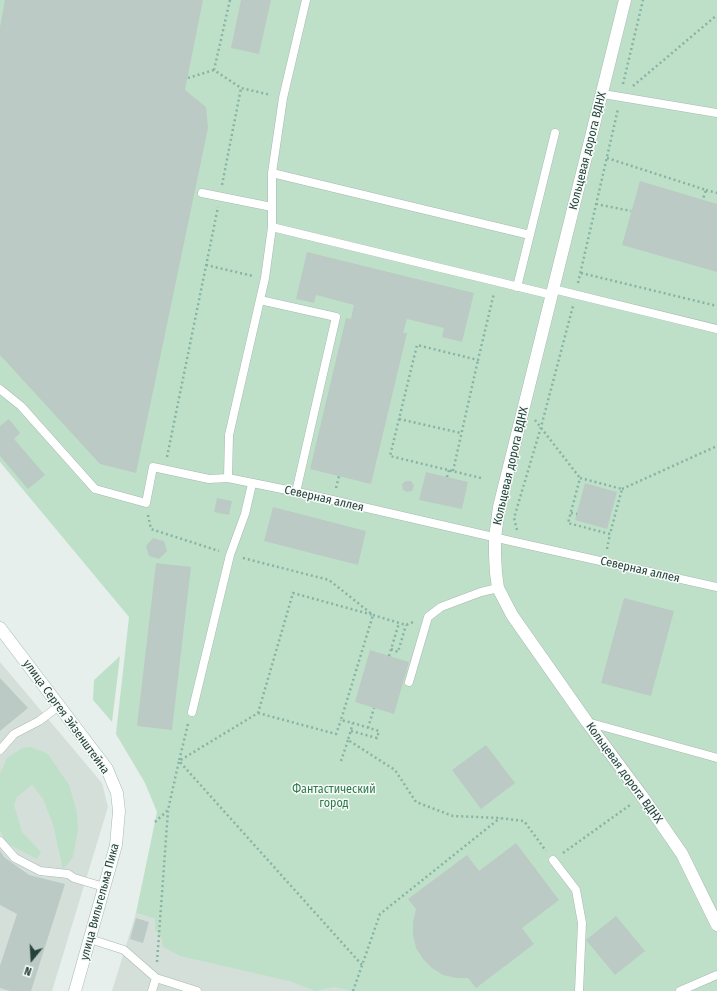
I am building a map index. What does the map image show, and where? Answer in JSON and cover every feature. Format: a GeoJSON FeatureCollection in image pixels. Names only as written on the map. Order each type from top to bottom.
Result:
{"type":"FeatureCollection","features":[{"type":"Feature","properties":{"kind":"street","name":"Кольцевая дорога ВДНХ"},"geometry":{"type":"LineString","coordinates":[[625,0],[603,94],[499,507],[495,538],[498,588],[512,615],[682,854],[717,925]]}},
{"type":"Feature","properties":{"kind":"street","name":"улица Сергея Эйзенштейна"},"geometry":{"type":"LineString","coordinates":[[0,628],[107,769],[117,793],[119,811]]}},
{"type":"Feature","properties":{"kind":"street","name":"улица Вильгельма Пика"},"geometry":{"type":"LineString","coordinates":[[74,991],[116,845],[119,811]]}},
{"type":"Feature","properties":{"kind":"lane"},"geometry":{"type":"LineString","coordinates":[[228,478],[229,435],[265,278],[272,227],[272,172],[283,98],[306,0]]}},
{"type":"Feature","properties":{"kind":"lane"},"geometry":{"type":"LineString","coordinates":[[603,94],[717,113]]}},
{"type":"Feature","properties":{"kind":"lane"},"geometry":{"type":"LineString","coordinates":[[517,287],[555,133]]}},
{"type":"Feature","properties":{"kind":"lane"},"geometry":{"type":"LineString","coordinates":[[272,172],[530,236]]}},
{"type":"Feature","properties":{"kind":"lane"},"geometry":{"type":"LineString","coordinates":[[202,193],[272,207]]}},
{"type":"Feature","properties":{"kind":"lane"},"geometry":{"type":"LineString","coordinates":[[272,227],[517,287],[576,294],[717,329]]}},
{"type":"Feature","properties":{"kind":"lane"},"geometry":{"type":"LineString","coordinates":[[260,300],[336,317],[296,492]]}},
{"type":"Feature","properties":{"kind":"lane"},"geometry":{"type":"LineString","coordinates":[[1,391],[21,406],[95,489],[146,503],[154,467],[164,470]]}},
{"type":"Feature","properties":{"kind":"lane","name":"Северная аллея"},"geometry":{"type":"LineString","coordinates":[[164,470],[209,479],[228,478],[296,492],[717,587]]}},
{"type":"Feature","properties":{"kind":"lane"},"geometry":{"type":"LineString","coordinates":[[192,712],[230,554],[245,514],[252,484]]}},
{"type":"Feature","properties":{"kind":"lane"},"geometry":{"type":"LineString","coordinates":[[409,682],[428,617],[441,607],[482,592],[498,588]]}},
{"type":"Feature","properties":{"kind":"lane"},"geometry":{"type":"LineString","coordinates":[[0,750],[14,734],[39,721],[59,706]]}},
{"type":"Feature","properties":{"kind":"lane"},"geometry":{"type":"LineString","coordinates":[[587,722],[717,758]]}},
{"type":"Feature","properties":{"kind":"lane"},"geometry":{"type":"LineString","coordinates":[[0,841],[15,858],[40,871],[68,874],[74,878],[104,887]]}},
{"type":"Feature","properties":{"kind":"lane"},"geometry":{"type":"LineString","coordinates":[[553,860],[576,890],[582,923],[579,991]]}},
{"type":"Feature","properties":{"kind":"lane"},"geometry":{"type":"LineString","coordinates":[[90,939],[124,950],[156,978],[197,991]]}},
{"type":"Feature","properties":{"kind":"lane"},"geometry":{"type":"LineString","coordinates":[[680,991],[717,975]]}},
{"type":"Feature","properties":{"kind":"lane"},"geometry":{"type":"LineString","coordinates":[[152,991],[156,978]]}},
{"type":"Feature","properties":{"kind":"path"},"geometry":{"type":"LineString","coordinates":[[214,70],[230,0]]}},
{"type":"Feature","properties":{"kind":"path"},"geometry":{"type":"LineString","coordinates":[[515,542],[517,530],[514,518],[541,427],[576,294],[643,0]]}},
{"type":"Feature","properties":{"kind":"path"},"geometry":{"type":"LineString","coordinates":[[620,97],[717,15]]}},
{"type":"Feature","properties":{"kind":"path"},"geometry":{"type":"LineString","coordinates":[[188,78],[214,70]]}},
{"type":"Feature","properties":{"kind":"path"},"geometry":{"type":"LineString","coordinates":[[214,70],[241,88],[283,98]]}},
{"type":"Feature","properties":{"kind":"path"},"geometry":{"type":"LineString","coordinates":[[164,470],[241,88]]}},
{"type":"Feature","properties":{"kind":"path"},"geometry":{"type":"LineString","coordinates":[[606,158],[717,193]]}},
{"type":"Feature","properties":{"kind":"path"},"geometry":{"type":"LineString","coordinates":[[702,199],[706,190]]}},
{"type":"Feature","properties":{"kind":"path"},"geometry":{"type":"LineString","coordinates":[[596,204],[631,211]]}},
{"type":"Feature","properties":{"kind":"path"},"geometry":{"type":"LineString","coordinates":[[206,265],[265,278]]}},
{"type":"Feature","properties":{"kind":"path"},"geometry":{"type":"LineString","coordinates":[[581,273],[717,306]]}},
{"type":"Feature","properties":{"kind":"path"},"geometry":{"type":"LineString","coordinates":[[448,477],[461,433],[497,282]]}},
{"type":"Feature","properties":{"kind":"path"},"geometry":{"type":"LineString","coordinates":[[478,360],[417,345],[390,456],[481,478]]}},
{"type":"Feature","properties":{"kind":"path"},"geometry":{"type":"LineString","coordinates":[[524,406],[580,478],[622,489],[717,446]]}},
{"type":"Feature","properties":{"kind":"path"},"geometry":{"type":"LineString","coordinates":[[399,419],[461,433]]}},
{"type":"Feature","properties":{"kind":"path"},"geometry":{"type":"LineString","coordinates":[[580,478],[568,523],[610,534],[622,489]]}},
{"type":"Feature","properties":{"kind":"path"},"geometry":{"type":"LineString","coordinates":[[616,497],[620,498]]}},
{"type":"Feature","properties":{"kind":"path"},"geometry":{"type":"LineString","coordinates":[[146,503],[151,529],[230,554],[329,580],[373,615]]}},
{"type":"Feature","properties":{"kind":"path"},"geometry":{"type":"LineString","coordinates":[[571,513],[577,514]]}},
{"type":"Feature","properties":{"kind":"path"},"geometry":{"type":"LineString","coordinates":[[179,761],[258,713],[293,593],[406,625],[428,617]]}},
{"type":"Feature","properties":{"kind":"path"},"geometry":{"type":"LineString","coordinates":[[258,713],[336,734],[373,615]]}},
{"type":"Feature","properties":{"kind":"path"},"geometry":{"type":"LineString","coordinates":[[389,656],[399,623]]}},
{"type":"Feature","properties":{"kind":"path"},"geometry":{"type":"LineString","coordinates":[[391,650],[398,652],[406,625]]}},
{"type":"Feature","properties":{"kind":"path"},"geometry":{"type":"LineString","coordinates":[[368,728],[374,708]]}},
{"type":"Feature","properties":{"kind":"path"},"geometry":{"type":"LineString","coordinates":[[156,978],[168,810],[192,712]]}},
{"type":"Feature","properties":{"kind":"path"},"geometry":{"type":"LineString","coordinates":[[341,720],[379,731],[377,738],[351,731]]}},
{"type":"Feature","properties":{"kind":"path"},"geometry":{"type":"LineString","coordinates":[[341,761],[353,723]]}},
{"type":"Feature","properties":{"kind":"path"},"geometry":{"type":"LineString","coordinates":[[348,740],[395,770],[416,802],[453,816],[500,818],[524,821],[553,860],[642,796]]}},
{"type":"Feature","properties":{"kind":"path"},"geometry":{"type":"LineString","coordinates":[[179,761],[362,965]]}},
{"type":"Feature","properties":{"kind":"path"},"geometry":{"type":"LineString","coordinates":[[155,822],[168,810]]}},
{"type":"Feature","properties":{"kind":"path"},"geometry":{"type":"LineString","coordinates":[[353,991],[380,914],[500,818]]}},
{"type":"Feature","properties":{"kind":"shaded area"},"geometry":{"type":"Polygon","coordinates":[[[0,662],[102,783],[108,807],[52,991],[0,991],[0,662]]]}},
{"type":"Feature","properties":{"kind":"shaded area"},"geometry":{"type":"Polygon","coordinates":[[[136,913],[387,991],[112,991],[136,913]]]}},
{"type":"Feature","properties":{"kind":"green space","name":"Фантастический город"},"geometry":{"type":"Polygon","coordinates":[[[0,0],[717,0],[717,991],[351,991],[334,987],[315,991],[289,981],[180,956],[163,947],[161,937],[155,930],[155,919],[136,913],[157,812],[145,783],[116,734],[129,617],[0,462],[0,0]]]}},
{"type":"Feature","properties":{"kind":"green space"},"geometry":{"type":"Polygon","coordinates":[[[120,656],[112,722],[93,700],[94,680],[120,656]]]}},
{"type":"Feature","properties":{"kind":"green space"},"geometry":{"type":"Polygon","coordinates":[[[31,747],[48,754],[69,785],[77,812],[78,830],[73,857],[63,870],[53,824],[43,799],[32,785],[17,797],[14,805],[22,832],[41,852],[37,859],[6,843],[0,830],[0,774],[7,758],[22,748],[31,747]]]}},
{"type":"Feature","properties":{"kind":"building"},"geometry":{"type":"Polygon","coordinates":[[[5,0],[203,0],[185,90],[206,107],[208,128],[136,473],[100,464],[0,355],[0,27],[5,0]]]}},
{"type":"Feature","properties":{"kind":"building"},"geometry":{"type":"Polygon","coordinates":[[[241,0],[271,0],[259,54],[231,48],[241,0]]]}},
{"type":"Feature","properties":{"kind":"building"},"geometry":{"type":"Polygon","coordinates":[[[640,181],[717,204],[717,272],[622,245],[640,181]]]}},
{"type":"Feature","properties":{"kind":"building"},"geometry":{"type":"Polygon","coordinates":[[[307,252],[474,293],[462,342],[442,337],[444,328],[407,319],[403,333],[407,333],[371,484],[310,469],[346,318],[351,319],[354,305],[316,295],[314,303],[296,299],[307,252]]]}},
{"type":"Feature","properties":{"kind":"building"},"geometry":{"type":"Polygon","coordinates":[[[9,419],[20,433],[14,439],[45,475],[28,489],[0,456],[0,426],[9,419]]]}},
{"type":"Feature","properties":{"kind":"building"},"geometry":{"type":"Polygon","coordinates":[[[426,472],[468,482],[462,509],[419,500],[426,472]]]}},
{"type":"Feature","properties":{"kind":"building"},"geometry":{"type":"Polygon","coordinates":[[[406,481],[411,481],[414,486],[412,491],[407,492],[403,490],[402,484],[406,481]]]}},
{"type":"Feature","properties":{"kind":"building"},"geometry":{"type":"Polygon","coordinates":[[[585,483],[617,492],[607,529],[575,520],[585,483]]]}},
{"type":"Feature","properties":{"kind":"building"},"geometry":{"type":"Polygon","coordinates":[[[217,498],[232,501],[229,515],[214,512],[217,498]]]}},
{"type":"Feature","properties":{"kind":"building"},"geometry":{"type":"Polygon","coordinates":[[[273,507],[366,531],[358,565],[264,541],[273,507]]]}},
{"type":"Feature","properties":{"kind":"building"},"geometry":{"type":"Polygon","coordinates":[[[153,538],[164,541],[167,551],[159,559],[149,556],[146,546],[153,538]]]}},
{"type":"Feature","properties":{"kind":"building"},"geometry":{"type":"Polygon","coordinates":[[[156,563],[191,567],[172,730],[137,726],[156,563]]]}},
{"type":"Feature","properties":{"kind":"building"},"geometry":{"type":"Polygon","coordinates":[[[624,598],[674,611],[651,696],[601,683],[624,598]]]}},
{"type":"Feature","properties":{"kind":"building"},"geometry":{"type":"Polygon","coordinates":[[[370,650],[409,662],[394,714],[355,702],[370,650]]]}},
{"type":"Feature","properties":{"kind":"building"},"geometry":{"type":"Polygon","coordinates":[[[0,678],[28,708],[0,731],[0,678]]]}},
{"type":"Feature","properties":{"kind":"building"},"geometry":{"type":"Polygon","coordinates":[[[486,745],[515,783],[481,809],[452,770],[486,745]]]}},
{"type":"Feature","properties":{"kind":"building"},"geometry":{"type":"Polygon","coordinates":[[[516,843],[559,900],[522,928],[534,944],[476,988],[468,978],[456,978],[443,975],[432,968],[423,959],[416,948],[413,935],[413,922],[416,909],[408,899],[467,855],[479,871],[516,843]]]}},
{"type":"Feature","properties":{"kind":"building"},"geometry":{"type":"Polygon","coordinates":[[[0,851],[4,857],[29,875],[65,884],[31,991],[10,991],[0,988],[0,966],[17,914],[0,905],[0,851]]]}},
{"type":"Feature","properties":{"kind":"building"},"geometry":{"type":"Polygon","coordinates":[[[616,916],[645,951],[615,975],[586,940],[616,916]]]}},
{"type":"Feature","properties":{"kind":"building"},"geometry":{"type":"Polygon","coordinates":[[[136,918],[149,922],[143,943],[130,939],[136,918]]]}}]}
